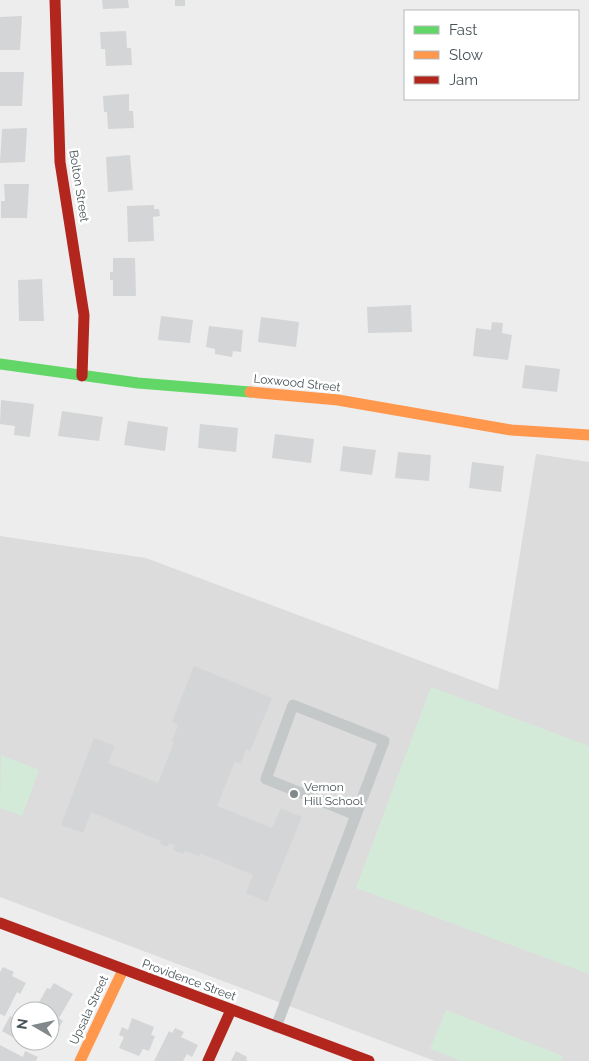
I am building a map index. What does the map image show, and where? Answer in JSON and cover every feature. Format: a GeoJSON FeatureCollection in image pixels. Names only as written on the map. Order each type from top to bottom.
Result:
{"type":"FeatureCollection","features":[{"type":"Feature","properties":{"kind":"street","name":"Bolton Street"},"geometry":{"type":"LineString","coordinates":[[55,0],[60,162],[84,315],[82,376]]}},
{"type":"Feature","properties":{"kind":"street","name":"Loxwood Street"},"geometry":{"type":"LineString","coordinates":[[0,364],[82,376],[338,400],[511,430],[589,435]]}},
{"type":"Feature","properties":{"kind":"street","name":"Providence Street"},"geometry":{"type":"LineString","coordinates":[[0,923],[369,1061]]}},
{"type":"Feature","properties":{"kind":"street","name":"Upsala Street"},"geometry":{"type":"LineString","coordinates":[[80,1061],[123,970]]}},
{"type":"Feature","properties":{"kind":"street"},"geometry":{"type":"LineString","coordinates":[[208,1061],[231,1010]]}},
{"type":"Feature","properties":{"kind":"lane"},"geometry":{"type":"LineString","coordinates":[[276,1027],[384,741],[293,705],[266,779],[356,815]]}},
{"type":"Feature","properties":{"kind":"shaded area","name":"Vernon Hill School"},"geometry":{"type":"Polygon","coordinates":[[[536,454],[589,462],[589,1061],[435,1061],[0,897],[0,536],[146,558],[498,690],[536,454]]]}},
{"type":"Feature","properties":{"kind":"green space"},"geometry":{"type":"Polygon","coordinates":[[[431,687],[589,746],[589,974],[356,888],[431,687]]]}},
{"type":"Feature","properties":{"kind":"green space"},"geometry":{"type":"Polygon","coordinates":[[[1,755],[39,770],[22,816],[0,808],[1,755]]]}},
{"type":"Feature","properties":{"kind":"green space"},"geometry":{"type":"Polygon","coordinates":[[[446,1010],[563,1056],[561,1061],[462,1061],[430,1049],[446,1010]]]}},
{"type":"Feature","properties":{"kind":"building"},"geometry":{"type":"Polygon","coordinates":[[[102,0],[128,0],[129,8],[103,9],[102,0]]]}},
{"type":"Feature","properties":{"kind":"building"},"geometry":{"type":"Polygon","coordinates":[[[175,0],[185,0],[185,6],[175,6],[175,0]]]}},
{"type":"Feature","properties":{"kind":"building"},"geometry":{"type":"Polygon","coordinates":[[[22,16],[20,50],[0,50],[0,17],[22,16]]]}},
{"type":"Feature","properties":{"kind":"building"},"geometry":{"type":"Polygon","coordinates":[[[126,31],[127,48],[131,48],[132,65],[106,66],[105,49],[101,49],[100,32],[126,31]]]}},
{"type":"Feature","properties":{"kind":"building"},"geometry":{"type":"Polygon","coordinates":[[[0,72],[24,72],[22,106],[0,106],[0,72]]]}},
{"type":"Feature","properties":{"kind":"building"},"geometry":{"type":"Polygon","coordinates":[[[129,94],[129,111],[133,111],[134,128],[108,129],[107,112],[104,112],[103,96],[129,94]]]}},
{"type":"Feature","properties":{"kind":"building"},"geometry":{"type":"Polygon","coordinates":[[[27,128],[25,162],[0,163],[2,129],[27,128]]]}},
{"type":"Feature","properties":{"kind":"building"},"geometry":{"type":"Polygon","coordinates":[[[130,155],[133,190],[108,192],[106,157],[130,155]]]}},
{"type":"Feature","properties":{"kind":"building"},"geometry":{"type":"Polygon","coordinates":[[[4,184],[29,184],[27,218],[1,218],[1,201],[5,201],[4,184]]]}},
{"type":"Feature","properties":{"kind":"building"},"geometry":{"type":"Polygon","coordinates":[[[154,205],[154,209],[159,209],[160,216],[153,217],[154,241],[128,242],[127,206],[154,205]]]}},
{"type":"Feature","properties":{"kind":"building"},"geometry":{"type":"Polygon","coordinates":[[[113,258],[135,258],[136,296],[113,296],[113,280],[110,280],[110,272],[113,272],[113,258]]]}},
{"type":"Feature","properties":{"kind":"building"},"geometry":{"type":"Polygon","coordinates":[[[42,279],[44,321],[19,321],[18,280],[42,279]]]}},
{"type":"Feature","properties":{"kind":"building"},"geometry":{"type":"Polygon","coordinates":[[[411,305],[412,332],[368,333],[367,307],[411,305]]]}},
{"type":"Feature","properties":{"kind":"building"},"geometry":{"type":"Polygon","coordinates":[[[161,316],[193,320],[190,343],[158,340],[161,316]]]}},
{"type":"Feature","properties":{"kind":"building"},"geometry":{"type":"Polygon","coordinates":[[[261,317],[299,322],[296,347],[258,342],[261,317]]]}},
{"type":"Feature","properties":{"kind":"building"},"geometry":{"type":"Polygon","coordinates":[[[492,322],[503,323],[502,333],[512,335],[508,360],[473,356],[476,328],[491,330],[492,322]]]}},
{"type":"Feature","properties":{"kind":"building"},"geometry":{"type":"Polygon","coordinates":[[[209,326],[243,330],[241,352],[233,351],[232,357],[215,354],[215,349],[206,347],[209,326]]]}},
{"type":"Feature","properties":{"kind":"building"},"geometry":{"type":"Polygon","coordinates":[[[525,365],[560,369],[557,392],[522,388],[525,365]]]}},
{"type":"Feature","properties":{"kind":"building"},"geometry":{"type":"Polygon","coordinates":[[[1,400],[34,404],[30,437],[14,435],[15,426],[0,424],[1,400]]]}},
{"type":"Feature","properties":{"kind":"building"},"geometry":{"type":"Polygon","coordinates":[[[62,411],[103,417],[99,441],[58,436],[62,411]]]}},
{"type":"Feature","properties":{"kind":"building"},"geometry":{"type":"Polygon","coordinates":[[[128,421],[168,427],[165,451],[124,445],[128,421]]]}},
{"type":"Feature","properties":{"kind":"building"},"geometry":{"type":"Polygon","coordinates":[[[200,424],[238,428],[236,452],[198,448],[200,424]]]}},
{"type":"Feature","properties":{"kind":"building"},"geometry":{"type":"Polygon","coordinates":[[[275,434],[314,439],[311,463],[272,458],[275,434]]]}},
{"type":"Feature","properties":{"kind":"building"},"geometry":{"type":"Polygon","coordinates":[[[343,446],[376,450],[372,475],[340,471],[343,446]]]}},
{"type":"Feature","properties":{"kind":"building"},"geometry":{"type":"Polygon","coordinates":[[[398,452],[431,455],[429,481],[395,478],[398,452]]]}},
{"type":"Feature","properties":{"kind":"building"},"geometry":{"type":"Polygon","coordinates":[[[472,462],[504,466],[501,492],[469,488],[472,462]]]}},
{"type":"Feature","properties":{"kind":"building"},"geometry":{"type":"Polygon","coordinates":[[[194,666],[272,698],[250,751],[246,749],[241,764],[235,761],[217,806],[272,828],[281,808],[302,817],[267,902],[246,893],[253,875],[200,853],[199,856],[184,851],[183,854],[173,850],[175,845],[169,843],[167,847],[160,844],[161,841],[91,812],[83,833],[61,825],[94,738],[115,746],[108,763],[158,783],[174,742],[172,741],[178,725],[172,722],[194,666]]]}},
{"type":"Feature","properties":{"kind":"building"},"geometry":{"type":"Polygon","coordinates":[[[3,967],[14,972],[12,976],[26,983],[20,994],[17,992],[12,1001],[10,1001],[10,1006],[5,1016],[0,1014],[0,972],[3,967]]]}},
{"type":"Feature","properties":{"kind":"building"},"geometry":{"type":"Polygon","coordinates":[[[54,983],[73,994],[60,1016],[60,1001],[40,1001],[47,988],[50,989],[54,983]]]}},
{"type":"Feature","properties":{"kind":"building"},"geometry":{"type":"Polygon","coordinates":[[[10,1016],[10,1036],[2,1031],[10,1016]]]}},
{"type":"Feature","properties":{"kind":"building"},"geometry":{"type":"Polygon","coordinates":[[[132,1018],[154,1027],[151,1035],[155,1036],[149,1051],[143,1049],[139,1056],[119,1048],[124,1037],[119,1035],[122,1027],[128,1030],[132,1018]]]}},
{"type":"Feature","properties":{"kind":"building"},"geometry":{"type":"Polygon","coordinates":[[[175,1028],[184,1032],[181,1037],[198,1045],[192,1057],[187,1054],[183,1061],[154,1061],[169,1031],[172,1033],[175,1028]]]}},
{"type":"Feature","properties":{"kind":"building"},"geometry":{"type":"Polygon","coordinates":[[[0,1045],[23,1057],[25,1051],[38,1057],[36,1061],[0,1061],[0,1045]]]}},
{"type":"Feature","properties":{"kind":"building"},"geometry":{"type":"Polygon","coordinates":[[[236,1051],[247,1057],[246,1060],[249,1061],[231,1061],[236,1051]]]}},
{"type":"Feature","properties":{"kind":"traffic: fast"},"geometry":{"type":"LineString","coordinates":[[0,364],[138,383],[250,392]]}},
{"type":"Feature","properties":{"kind":"traffic: slow"},"geometry":{"type":"LineString","coordinates":[[250,392],[338,400],[511,430],[589,435]]}},
{"type":"Feature","properties":{"kind":"traffic: slow"},"geometry":{"type":"LineString","coordinates":[[80,1061],[123,970]]}},
{"type":"Feature","properties":{"kind":"traffic: jam"},"geometry":{"type":"LineString","coordinates":[[55,0],[60,162],[84,315],[82,376]]}},
{"type":"Feature","properties":{"kind":"traffic: jam"},"geometry":{"type":"LineString","coordinates":[[0,923],[369,1061]]}},
{"type":"Feature","properties":{"kind":"traffic: jam"},"geometry":{"type":"LineString","coordinates":[[208,1061],[231,1010]]}},
{"type":"Feature","properties":{"kind":"place","name":"Vernon Hill School"},"geometry":{"type":"Point","coordinates":[294,794]}}]}
